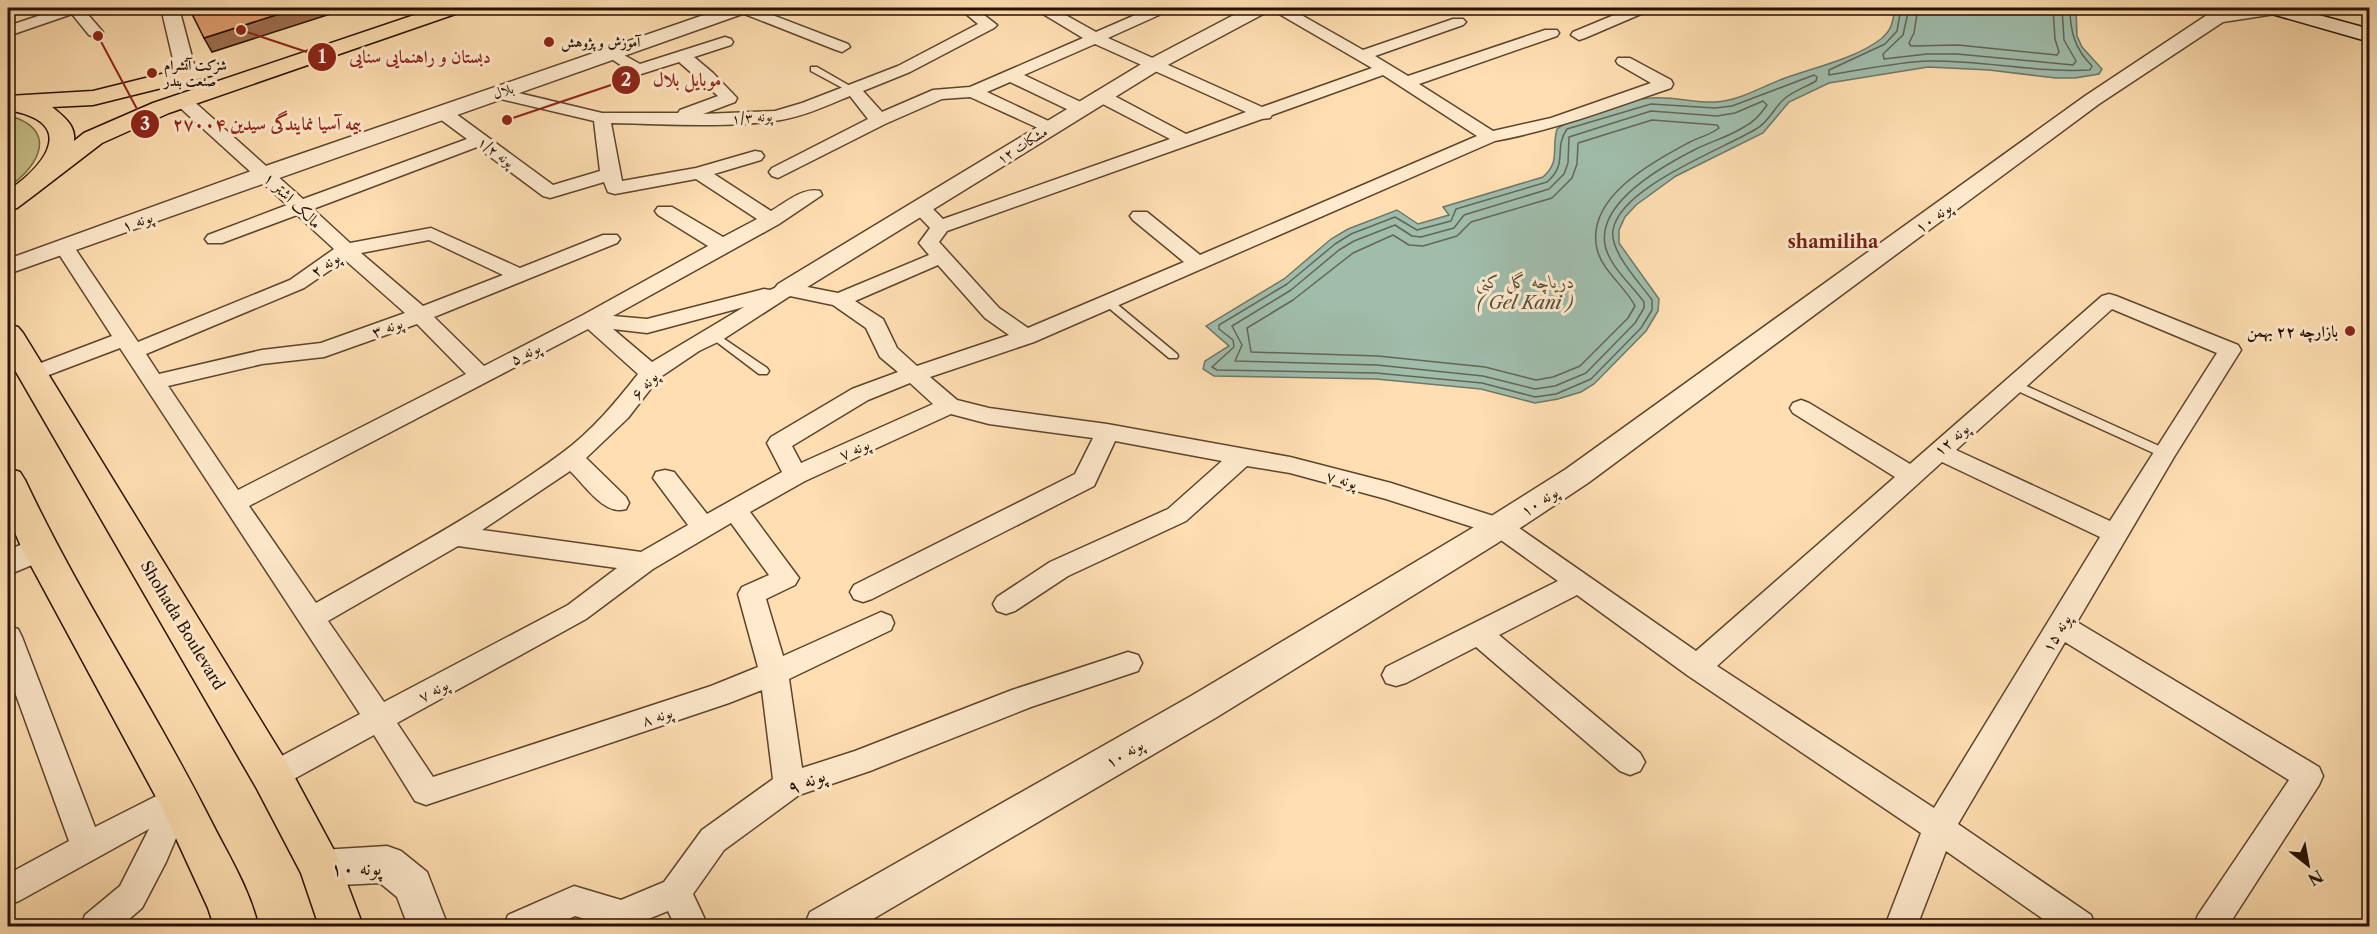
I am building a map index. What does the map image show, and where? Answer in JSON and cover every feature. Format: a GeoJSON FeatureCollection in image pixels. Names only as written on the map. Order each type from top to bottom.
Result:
{"type":"FeatureCollection","features":[{"type":"Feature","properties":{"kind":"main road"},"geometry":{"type":"LineString","coordinates":[[8,103],[93,98],[149,86],[187,76],[397,8]]}},
{"type":"Feature","properties":{"kind":"main road"},"geometry":{"type":"LineString","coordinates":[[8,202],[93,138],[183,100],[454,8]]}},
{"type":"Feature","properties":{"kind":"main road"},"geometry":{"type":"LineString","coordinates":[[2274,8],[2370,36]]}},
{"type":"Feature","properties":{"kind":"main road"},"geometry":{"type":"LineString","coordinates":[[2316,8],[2370,23]]}},
{"type":"Feature","properties":{"kind":"main road"},"geometry":{"type":"LineString","coordinates":[[149,86],[115,99],[110,107],[116,113],[127,113],[183,100]]}},
{"type":"Feature","properties":{"kind":"main road"},"geometry":{"type":"LineString","coordinates":[[8,103],[46,114],[58,123],[63,135],[61,149],[52,165],[35,183]]}},
{"type":"Feature","properties":{"kind":"main road","name":"Shohada Boulevard"},"geometry":{"type":"LineString","coordinates":[[8,333],[272,776],[321,868],[341,927]]}},
{"type":"Feature","properties":{"kind":"main road"},"geometry":{"type":"LineString","coordinates":[[8,480],[24,556],[178,798],[230,906],[236,927]]}},
{"type":"Feature","properties":{"kind":"street"},"geometry":{"type":"LineString","coordinates":[[8,31],[76,8],[95,32]]}},
{"type":"Feature","properties":{"kind":"street"},"geometry":{"type":"LineString","coordinates":[[170,8],[187,76]]}},
{"type":"Feature","properties":{"kind":"street"},"geometry":{"type":"LineString","coordinates":[[742,8],[842,47]]}},
{"type":"Feature","properties":{"kind":"street","name":"بلال"},"geometry":{"type":"LineString","coordinates":[[265,174],[742,8]]}},
{"type":"Feature","properties":{"kind":"street","name":"پونه ۱/۳"},"geometry":{"type":"LineString","coordinates":[[498,93],[602,118],[673,119],[776,116],[853,90],[893,73],[989,25],[966,8]]}},
{"type":"Feature","properties":{"kind":"street"},"geometry":{"type":"LineString","coordinates":[[1043,8],[1095,38],[1264,114]]}},
{"type":"Feature","properties":{"kind":"street","name":"مشکات ۱۲"},"geometry":{"type":"LineString","coordinates":[[787,289],[1101,96],[1155,64],[1260,8]]}},
{"type":"Feature","properties":{"kind":"street"},"geometry":{"type":"LineString","coordinates":[[1279,8],[1385,69],[1490,137]]}},
{"type":"Feature","properties":{"kind":"street"},"geometry":{"type":"LineString","coordinates":[[1579,35],[1642,8]]}},
{"type":"Feature","properties":{"kind":"street"},"geometry":{"type":"LineString","coordinates":[[2212,13],[2274,8]]}},
{"type":"Feature","properties":{"kind":"street"},"geometry":{"type":"LineString","coordinates":[[778,172],[879,120],[939,94],[973,92],[1154,12]]}},
{"type":"Feature","properties":{"kind":"street","name":"پونه ۱۰"},"geometry":{"type":"LineString","coordinates":[[824,927],[1302,650],[1577,476],[2212,13]]}},
{"type":"Feature","properties":{"kind":"street"},"geometry":{"type":"LineString","coordinates":[[1360,56],[1458,22]]}},
{"type":"Feature","properties":{"kind":"street"},"geometry":{"type":"LineString","coordinates":[[1405,83],[1551,33]]}},
{"type":"Feature","properties":{"kind":"street"},"geometry":{"type":"LineString","coordinates":[[610,53],[638,70],[725,42]]}},
{"type":"Feature","properties":{"kind":"street"},"geometry":{"type":"LineString","coordinates":[[673,119],[729,98],[682,56]]}},
{"type":"Feature","properties":{"kind":"street"},"geometry":{"type":"LineString","coordinates":[[796,475],[779,443],[856,395],[890,381],[1026,337],[1490,137],[1513,134],[1566,118],[1665,84],[1624,61]]}},
{"type":"Feature","properties":{"kind":"street"},"geometry":{"type":"LineString","coordinates":[[1026,337],[992,313],[929,243],[940,227],[1264,114],[1385,69]]}},
{"type":"Feature","properties":{"kind":"street"},"geometry":{"type":"LineString","coordinates":[[893,73],[939,94]]}},
{"type":"Feature","properties":{"kind":"street"},"geometry":{"type":"LineString","coordinates":[[1012,76],[1080,109]]}},
{"type":"Feature","properties":{"kind":"street"},"geometry":{"type":"LineString","coordinates":[[853,90],[879,120]]}},
{"type":"Feature","properties":{"kind":"street"},"geometry":{"type":"LineString","coordinates":[[973,92],[1049,129]]}},
{"type":"Feature","properties":{"kind":"street"},"geometry":{"type":"LineString","coordinates":[[1101,96],[1187,141]]}},
{"type":"Feature","properties":{"kind":"street","name":"مالک اشتر ۱"},"geometry":{"type":"LineString","coordinates":[[183,100],[420,315],[480,375]]}},
{"type":"Feature","properties":{"kind":"street","name":"پونه ۱/۲"},"geometry":{"type":"LineString","coordinates":[[442,112],[550,192],[610,174]]}},
{"type":"Feature","properties":{"kind":"street"},"geometry":{"type":"LineString","coordinates":[[602,118],[610,174],[615,188],[699,173],[755,156]]}},
{"type":"Feature","properties":{"kind":"street"},"geometry":{"type":"LineString","coordinates":[[215,239],[479,140]]}},
{"type":"Feature","properties":{"kind":"street"},"geometry":{"type":"LineString","coordinates":[[699,173],[772,220]]}},
{"type":"Feature","properties":{"kind":"street","name":"پونه ۱"},"geometry":{"type":"LineString","coordinates":[[8,267],[265,174]]}},
{"type":"Feature","properties":{"kind":"street","name":"پونه ۵"},"geometry":{"type":"LineString","coordinates":[[234,503],[590,320],[813,195]]}},
{"type":"Feature","properties":{"kind":"street"},"geometry":{"type":"LineString","coordinates":[[921,208],[940,227]]}},
{"type":"Feature","properties":{"kind":"street"},"geometry":{"type":"LineString","coordinates":[[665,211],[723,246]]}},
{"type":"Feature","properties":{"kind":"street"},"geometry":{"type":"LineString","coordinates":[[1140,216],[1198,263]]}},
{"type":"Feature","properties":{"kind":"street","name":"پونه ۲"},"geometry":{"type":"LineString","coordinates":[[33,374],[229,314],[297,284],[346,250],[431,234],[520,275]]}},
{"type":"Feature","properties":{"kind":"street","name":"پونه ۳"},"geometry":{"type":"LineString","coordinates":[[155,382],[262,357],[324,350],[420,315],[610,239]]}},
{"type":"Feature","properties":{"kind":"street"},"geometry":{"type":"LineString","coordinates":[[65,248],[380,718]]}},
{"type":"Feature","properties":{"kind":"street"},"geometry":{"type":"LineString","coordinates":[[840,300],[941,257]]}},
{"type":"Feature","properties":{"kind":"street"},"geometry":{"type":"LineString","coordinates":[[590,320],[647,326],[787,289],[840,300],[875,324],[888,352],[949,405]]}},
{"type":"Feature","properties":{"kind":"street","name":"پونه ۶"},"geometry":{"type":"LineString","coordinates":[[312,618],[455,536],[572,458],[620,413],[651,374],[691,346],[714,335],[787,289]]}},
{"type":"Feature","properties":{"kind":"street","name":"پونه ۱۲"},"geometry":{"type":"LineString","coordinates":[[1697,667],[2109,300],[2230,350]]}},
{"type":"Feature","properties":{"kind":"street"},"geometry":{"type":"LineString","coordinates":[[590,320],[651,374]]}},
{"type":"Feature","properties":{"kind":"street","name":"پونه ۱۵"},"geometry":{"type":"LineString","coordinates":[[1901,927],[1939,828],[2164,453],[2230,350]]}},
{"type":"Feature","properties":{"kind":"street","name":"پونه ۷"},"geometry":{"type":"LineString","coordinates":[[272,776],[577,612],[644,562],[703,526],[796,475],[949,405],[989,417],[1107,432],[1290,465],[1500,526],[1697,667],[1939,828],[2079,927]]}},
{"type":"Feature","properties":{"kind":"street"},"geometry":{"type":"LineString","coordinates":[[1801,408],[1910,475]]}},
{"type":"Feature","properties":{"kind":"street"},"geometry":{"type":"LineString","coordinates":[[863,592],[1085,480],[1107,432]]}},
{"type":"Feature","properties":{"kind":"street"},"geometry":{"type":"LineString","coordinates":[[1938,451],[2116,534]]}},
{"type":"Feature","properties":{"kind":"street"},"geometry":{"type":"LineString","coordinates":[[1006,604],[1059,569],[1178,516],[1242,457]]}},
{"type":"Feature","properties":{"kind":"street"},"geometry":{"type":"LineString","coordinates":[[572,458],[617,502]]}},
{"type":"Feature","properties":{"kind":"street"},"geometry":{"type":"LineString","coordinates":[[665,478],[703,526]]}},
{"type":"Feature","properties":{"kind":"street"},"geometry":{"type":"LineString","coordinates":[[734,509],[786,578],[751,594],[774,673],[789,785]]}},
{"type":"Feature","properties":{"kind":"street"},"geometry":{"type":"LineString","coordinates":[[455,536],[644,562]]}},
{"type":"Feature","properties":{"kind":"street"},"geometry":{"type":"LineString","coordinates":[[1396,675],[1580,582]]}},
{"type":"Feature","properties":{"kind":"street","name":"پونه ۸"},"geometry":{"type":"LineString","coordinates":[[380,718],[426,792],[719,695],[774,673],[881,623]]}},
{"type":"Feature","properties":{"kind":"street"},"geometry":{"type":"LineString","coordinates":[[2060,625],[2308,776],[2210,927]]}},
{"type":"Feature","properties":{"kind":"street"},"geometry":{"type":"LineString","coordinates":[[1479,634],[1630,762]]}},
{"type":"Feature","properties":{"kind":"street"},"geometry":{"type":"LineString","coordinates":[[8,637],[87,847]]}},
{"type":"Feature","properties":{"kind":"street","name":"پونه ۹"},"geometry":{"type":"LineString","coordinates":[[675,893],[713,840],[789,785],[860,762],[1022,698],[1128,663]]}},
{"type":"Feature","properties":{"kind":"street"},"geometry":{"type":"LineString","coordinates":[[8,890],[178,798]]}},
{"type":"Feature","properties":{"kind":"street"},"geometry":{"type":"LineString","coordinates":[[97,927],[131,897],[155,852],[178,798]]}},
{"type":"Feature","properties":{"kind":"street","name":"پونه ۱۰"},"geometry":{"type":"LineString","coordinates":[[321,868],[387,864],[413,885],[428,927]]}},
{"type":"Feature","properties":{"kind":"street"},"geometry":{"type":"LineString","coordinates":[[520,927],[574,902],[621,915],[675,893],[692,927]]}},
{"type":"Feature","properties":{"kind":"lane"},"geometry":{"type":"LineString","coordinates":[[814,69],[853,90]]}},
{"type":"Feature","properties":{"kind":"lane"},"geometry":{"type":"LineString","coordinates":[[1108,302],[1173,356]]}},
{"type":"Feature","properties":{"kind":"lane"},"geometry":{"type":"LineString","coordinates":[[714,335],[763,371]]}},
{"type":"Feature","properties":{"kind":"lane"},"geometry":{"type":"LineString","coordinates":[[2013,384],[2164,453]]}},
{"type":"Feature","properties":{"kind":"shaded area"},"geometry":{"type":"Polygon","coordinates":[[[8,115],[24,121],[34,129],[39,138],[39,148],[29,169],[8,188],[8,115]]]}},
{"type":"Feature","properties":{"kind":"water","name":"دریاچه گل کنی ( Gel Kani )"},"geometry":{"type":"Polygon","coordinates":[[[1895,8],[2076,8],[2077,36],[2082,47],[2102,69],[2099,74],[2056,78],[1989,70],[1928,67],[1829,83],[1789,102],[1763,133],[1676,176],[1636,205],[1625,217],[1619,230],[1619,243],[1659,299],[1658,311],[1646,331],[1594,384],[1581,392],[1535,403],[1481,389],[1376,379],[1214,376],[1203,369],[1205,361],[1229,346],[1206,326],[1284,279],[1331,239],[1348,229],[1397,210],[1418,224],[1449,215],[1443,207],[1543,177],[1554,160],[1557,129],[1602,109],[1651,98],[1724,101],[1848,57],[1885,36],[1891,25],[1895,8]]]}},
{"type":"Feature","properties":{"kind":"building"},"geometry":{"type":"Polygon","coordinates":[[[189,8],[298,8],[204,38],[189,8]]]}},
{"type":"Feature","properties":{"kind":"place","name":"دبستان و راهنمایی سنایی"},"geometry":{"type":"Point","coordinates":[241,30]}},
{"type":"Feature","properties":{"kind":"place","name":"بیمه آسیا نمایندگی سیدین ۲۷۰۰۴"},"geometry":{"type":"Point","coordinates":[98,36]}},
{"type":"Feature","properties":{"kind":"place","name":"آموزش و پژوهش"},"geometry":{"type":"Point","coordinates":[549,42]}},
{"type":"Feature","properties":{"kind":"place","name":"شرکت آتشرام صنعت بندر"},"geometry":{"type":"Point","coordinates":[152,73]}},
{"type":"Feature","properties":{"kind":"place","name":"موبایل بلال"},"geometry":{"type":"Point","coordinates":[507,120]}},
{"type":"Feature","properties":{"kind":"place","name":"بازارچه ۲۲ بهمن"},"geometry":{"type":"Point","coordinates":[2350,331]}},
{"type":"Feature","properties":{"kind":"district","name":"shamiliha"},"geometry":{"type":"Point","coordinates":[1833,242]}}]}
